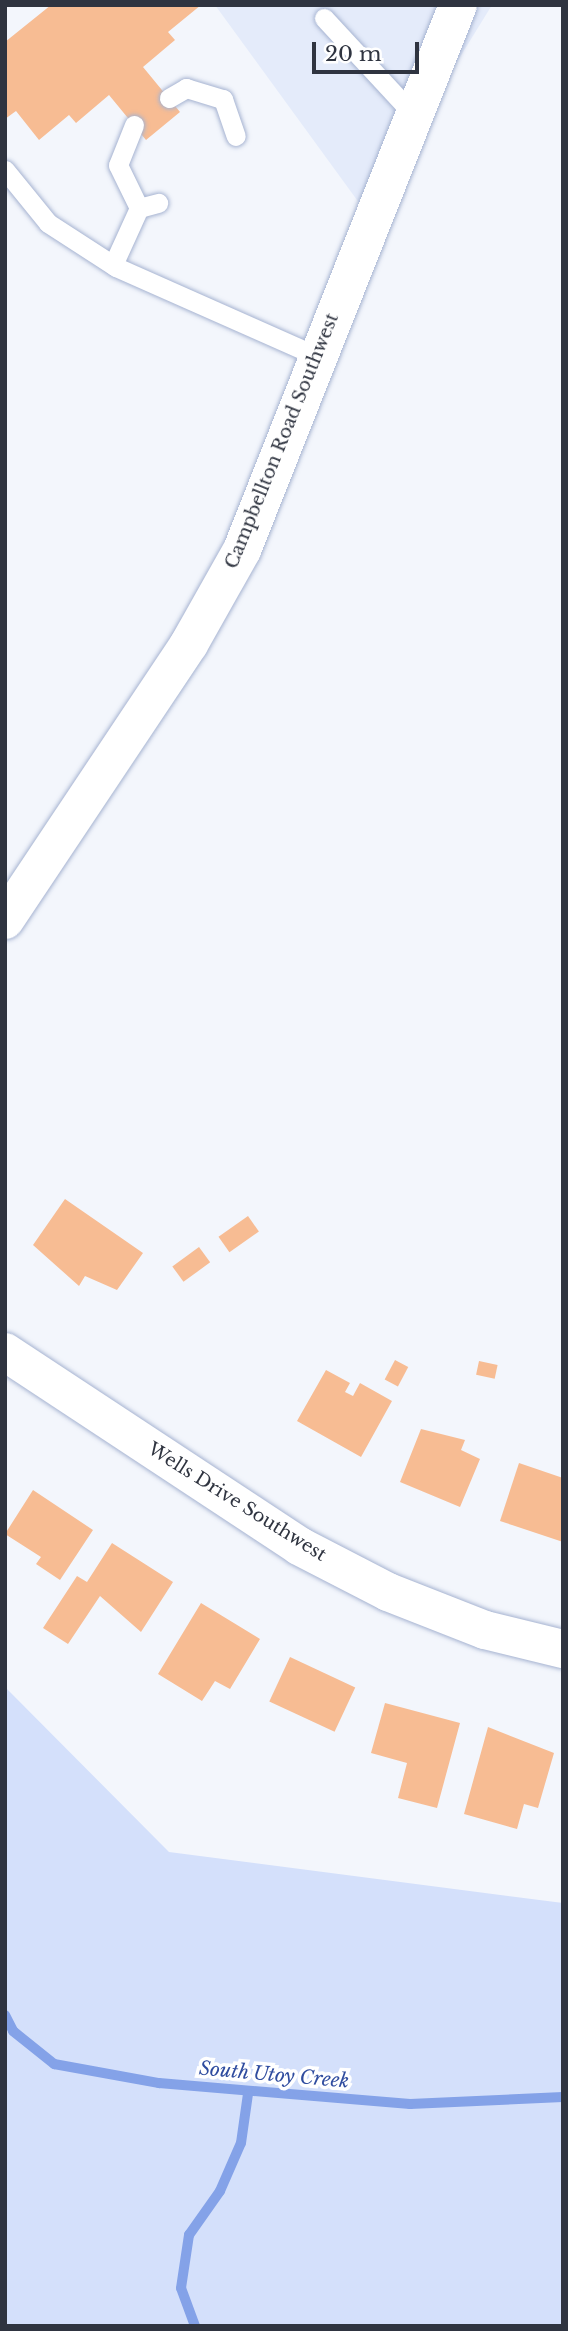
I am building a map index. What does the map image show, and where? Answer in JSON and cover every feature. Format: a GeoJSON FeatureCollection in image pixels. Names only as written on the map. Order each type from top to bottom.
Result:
{"type":"FeatureCollection","features":[{"type":"Feature","properties":{"kind":"main road","name":"Campbellton Road Southwest"},"geometry":{"type":"LineString","coordinates":[[5,920],[189,644],[242,550],[412,113],[458,5]]}},
{"type":"Feature","properties":{"kind":"main road","name":"Wells Drive Southwest"},"geometry":{"type":"LineString","coordinates":[[5,1352],[299,1546],[400,1597],[485,1630],[563,1649]]}},
{"type":"Feature","properties":{"kind":"lane"},"geometry":{"type":"LineString","coordinates":[[324,18],[412,113]]}},
{"type":"Feature","properties":{"kind":"lane"},"geometry":{"type":"LineString","coordinates":[[169,98],[186,88],[223,99],[236,136]]}},
{"type":"Feature","properties":{"kind":"lane"},"geometry":{"type":"LineString","coordinates":[[113,265],[149,206],[118,165],[134,125]]}},
{"type":"Feature","properties":{"kind":"lane"},"geometry":{"type":"LineString","coordinates":[[5,170],[48,223],[113,265],[317,356]]}},
{"type":"Feature","properties":{"kind":"shaded area"},"geometry":{"type":"Polygon","coordinates":[[[215,5],[492,5],[365,211],[215,5]]]}},
{"type":"Feature","properties":{"kind":"shaded area"},"geometry":{"type":"Polygon","coordinates":[[[5,1687],[169,1852],[563,1903],[563,2326],[5,2326],[5,1687]]]}},
{"type":"Feature","properties":{"kind":"building"},"geometry":{"type":"Polygon","coordinates":[[[51,5],[201,5],[168,32],[175,40],[143,67],[180,112],[146,140],[109,95],[76,123],[69,115],[39,140],[16,111],[5,119],[5,42],[51,5]]]}},
{"type":"Feature","properties":{"kind":"building"},"geometry":{"type":"Polygon","coordinates":[[[65,1199],[143,1253],[117,1290],[85,1276],[79,1286],[33,1245],[65,1199]]]}},
{"type":"Feature","properties":{"kind":"building"},"geometry":{"type":"Polygon","coordinates":[[[248,1216],[259,1232],[229,1252],[219,1237],[248,1216]]]}},
{"type":"Feature","properties":{"kind":"building"},"geometry":{"type":"Polygon","coordinates":[[[199,1247],[210,1262],[183,1282],[172,1266],[199,1247]]]}},
{"type":"Feature","properties":{"kind":"building"},"geometry":{"type":"Polygon","coordinates":[[[395,1360],[408,1367],[398,1386],[385,1379],[395,1360]]]}},
{"type":"Feature","properties":{"kind":"building"},"geometry":{"type":"Polygon","coordinates":[[[479,1361],[498,1365],[495,1379],[476,1375],[479,1361]]]}},
{"type":"Feature","properties":{"kind":"building"},"geometry":{"type":"Polygon","coordinates":[[[326,1370],[350,1383],[345,1392],[353,1396],[360,1383],[392,1401],[361,1457],[297,1421],[326,1370]]]}},
{"type":"Feature","properties":{"kind":"building"},"geometry":{"type":"Polygon","coordinates":[[[421,1429],[465,1440],[461,1450],[480,1459],[460,1507],[400,1482],[421,1429]]]}},
{"type":"Feature","properties":{"kind":"building"},"geometry":{"type":"Polygon","coordinates":[[[519,1463],[563,1478],[563,1542],[500,1521],[519,1463]]]}},
{"type":"Feature","properties":{"kind":"building"},"geometry":{"type":"Polygon","coordinates":[[[33,1490],[93,1530],[60,1580],[36,1564],[41,1557],[5,1534],[33,1490]]]}},
{"type":"Feature","properties":{"kind":"building"},"geometry":{"type":"Polygon","coordinates":[[[112,1543],[173,1582],[141,1632],[100,1596],[68,1644],[43,1628],[77,1576],[87,1582],[112,1543]]]}},
{"type":"Feature","properties":{"kind":"building"},"geometry":{"type":"Polygon","coordinates":[[[201,1603],[260,1639],[230,1689],[215,1681],[202,1701],[158,1674],[201,1603]]]}},
{"type":"Feature","properties":{"kind":"building"},"geometry":{"type":"Polygon","coordinates":[[[290,1657],[355,1687],[335,1732],[269,1701],[290,1657]]]}},
{"type":"Feature","properties":{"kind":"building"},"geometry":{"type":"Polygon","coordinates":[[[385,1703],[460,1723],[437,1808],[398,1798],[407,1763],[371,1753],[385,1703]]]}},
{"type":"Feature","properties":{"kind":"building"},"geometry":{"type":"Polygon","coordinates":[[[488,1727],[554,1753],[538,1808],[524,1804],[517,1829],[464,1814],[488,1727]]]}},
{"type":"Feature","properties":{"kind":"waterway","name":"South Utoy Creek"},"geometry":{"type":"LineString","coordinates":[[5,2015],[13,2031],[54,2064],[159,2083],[410,2104],[563,2097]]}},
{"type":"Feature","properties":{"kind":"waterway"},"geometry":{"type":"LineString","coordinates":[[195,2326],[181,2288],[189,2235],[220,2191],[241,2143],[248,2094]]}}]}
